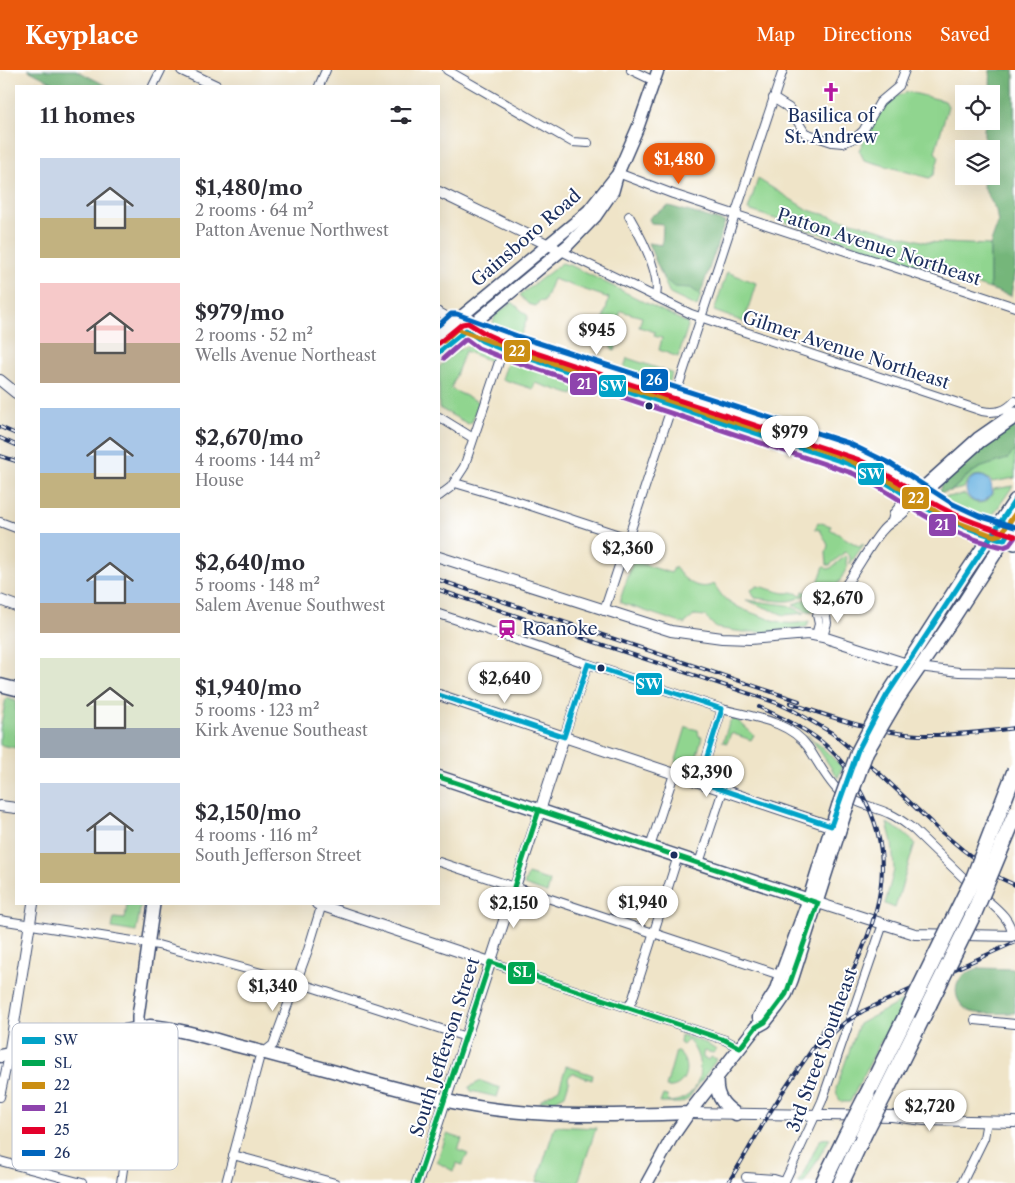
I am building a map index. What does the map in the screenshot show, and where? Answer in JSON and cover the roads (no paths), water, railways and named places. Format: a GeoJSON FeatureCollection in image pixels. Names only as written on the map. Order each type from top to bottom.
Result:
{"type":"FeatureCollection","features":[{"type":"Feature","properties":{"kind":"highway"},"geometry":{"type":"LineString","coordinates":[[914,496],[979,440],[1015,415]]}},
{"type":"Feature","properties":{"kind":"highway"},"geometry":{"type":"LineString","coordinates":[[823,1183],[974,877],[1015,771]]}},
{"type":"Feature","properties":{"kind":"highway"},"geometry":{"type":"LineString","coordinates":[[841,1183],[974,913],[1015,816]]}},
{"type":"Feature","properties":{"kind":"main road"},"geometry":{"type":"LineString","coordinates":[[618,173],[638,127],[656,75]]}},
{"type":"Feature","properties":{"kind":"main road","name":"Gainsboro Road"},"geometry":{"type":"LineString","coordinates":[[440,334],[589,210],[618,173]]}},
{"type":"Feature","properties":{"kind":"main road","name":"Gainsboro Road"},"geometry":{"type":"LineString","coordinates":[[440,351],[586,228],[613,191],[618,173]]}},
{"type":"Feature","properties":{"kind":"main road"},"geometry":{"type":"LineString","coordinates":[[455,322],[673,399]]}},
{"type":"Feature","properties":{"kind":"main road"},"geometry":{"type":"LineString","coordinates":[[468,328],[482,341],[503,350],[846,450],[880,466],[914,496],[993,532],[1012,535],[913,665]]}},
{"type":"Feature","properties":{"kind":"main road"},"geometry":{"type":"LineString","coordinates":[[647,1183],[671,1139],[688,1113],[756,1027],[765,1022],[786,994],[787,977],[842,808],[867,752],[893,697],[993,532],[1015,500]]}},
{"type":"Feature","properties":{"kind":"main road"},"geometry":{"type":"LineString","coordinates":[[0,685],[15,689]]}},
{"type":"Feature","properties":{"kind":"main road"},"geometry":{"type":"LineString","coordinates":[[440,777],[813,901]]}},
{"type":"Feature","properties":{"kind":"main road"},"geometry":{"type":"LineString","coordinates":[[138,1023],[154,905]]}},
{"type":"Feature","properties":{"kind":"main road"},"geometry":{"type":"LineString","coordinates":[[178,1031],[445,1100],[510,1112],[537,1114],[688,1113]]}},
{"type":"Feature","properties":{"kind":"main road"},"geometry":{"type":"LineString","coordinates":[[0,1065],[5,1056]]}},
{"type":"Feature","properties":{"kind":"main road"},"geometry":{"type":"LineString","coordinates":[[718,1076],[717,1089],[720,1099],[725,1106],[736,1114]]}},
{"type":"Feature","properties":{"kind":"street"},"geometry":{"type":"LineString","coordinates":[[154,85],[161,70]]}},
{"type":"Feature","properties":{"kind":"street"},"geometry":{"type":"LineString","coordinates":[[182,70],[214,85]]}},
{"type":"Feature","properties":{"kind":"street"},"geometry":{"type":"LineString","coordinates":[[319,85],[326,70]]}},
{"type":"Feature","properties":{"kind":"street"},"geometry":{"type":"LineString","coordinates":[[447,70],[572,142],[588,143]]}},
{"type":"Feature","properties":{"kind":"street"},"geometry":{"type":"LineString","coordinates":[[631,70],[656,75]]}},
{"type":"Feature","properties":{"kind":"street"},"geometry":{"type":"LineString","coordinates":[[604,611],[783,70]]}},
{"type":"Feature","properties":{"kind":"street"},"geometry":{"type":"LineString","coordinates":[[773,98],[789,108],[805,133],[832,142],[843,143],[855,138],[863,131],[880,102],[899,86],[905,70]]}},
{"type":"Feature","properties":{"kind":"street","name":"Patton Avenue Northeast"},"geometry":{"type":"LineString","coordinates":[[618,173],[673,194],[1015,307]]}},
{"type":"Feature","properties":{"kind":"street"},"geometry":{"type":"LineString","coordinates":[[440,192],[561,251]]}},
{"type":"Feature","properties":{"kind":"street"},"geometry":{"type":"LineString","coordinates":[[629,216],[656,276],[656,296]]}},
{"type":"Feature","properties":{"kind":"street","name":"Gilmer Avenue Northeast"},"geometry":{"type":"LineString","coordinates":[[561,251],[700,317],[982,411],[996,412],[1003,410],[1015,401]]}},
{"type":"Feature","properties":{"kind":"street"},"geometry":{"type":"LineString","coordinates":[[440,313],[455,322]]}},
{"type":"Feature","properties":{"kind":"street"},"geometry":{"type":"LineString","coordinates":[[440,495],[455,483],[464,467],[503,350]]}},
{"type":"Feature","properties":{"kind":"street"},"geometry":{"type":"LineString","coordinates":[[0,380],[15,392]]}},
{"type":"Feature","properties":{"kind":"street"},"geometry":{"type":"LineString","coordinates":[[440,418],[473,438]]}},
{"type":"Feature","properties":{"kind":"street"},"geometry":{"type":"LineString","coordinates":[[455,483],[628,538]]}},
{"type":"Feature","properties":{"kind":"street"},"geometry":{"type":"LineString","coordinates":[[819,636],[817,615],[825,610],[838,595],[872,543],[892,521],[894,513],[914,496]]}},
{"type":"Feature","properties":{"kind":"street"},"geometry":{"type":"LineString","coordinates":[[0,522],[15,528]]}},
{"type":"Feature","properties":{"kind":"street"},"geometry":{"type":"LineString","coordinates":[[440,557],[604,611],[656,627],[687,634],[750,639],[800,634],[819,636],[913,665],[959,672],[1015,673]]}},
{"type":"Feature","properties":{"kind":"street"},"geometry":{"type":"LineString","coordinates":[[0,600],[15,606]]}},
{"type":"Feature","properties":{"kind":"street"},"geometry":{"type":"LineString","coordinates":[[819,636],[827,623],[825,610]]}},
{"type":"Feature","properties":{"kind":"street"},"geometry":{"type":"LineString","coordinates":[[440,614],[722,709],[764,719],[791,732],[806,745],[841,793],[864,805],[893,815],[913,829],[1006,919],[1014,936],[924,935],[906,932],[813,901]]}},
{"type":"Feature","properties":{"kind":"street","name":"South Jefferson Street"},"geometry":{"type":"LineString","coordinates":[[417,1183],[588,664]]}},
{"type":"Feature","properties":{"kind":"street"},"geometry":{"type":"LineString","coordinates":[[440,695],[836,828]]}},
{"type":"Feature","properties":{"kind":"street"},"geometry":{"type":"LineString","coordinates":[[699,782],[722,709]]}},
{"type":"Feature","properties":{"kind":"street"},"geometry":{"type":"LineString","coordinates":[[650,847],[674,774]]}},
{"type":"Feature","properties":{"kind":"street"},"geometry":{"type":"LineString","coordinates":[[699,863],[723,790]]}},
{"type":"Feature","properties":{"kind":"street"},"geometry":{"type":"LineString","coordinates":[[0,806],[15,808]]}},
{"type":"Feature","properties":{"kind":"street"},"geometry":{"type":"LineString","coordinates":[[628,1008],[633,998],[678,856]]}},
{"type":"Feature","properties":{"kind":"street"},"geometry":{"type":"LineString","coordinates":[[440,862],[787,977]]}},
{"type":"Feature","properties":{"kind":"street"},"geometry":{"type":"LineString","coordinates":[[0,1098],[5,1056],[33,905]]}},
{"type":"Feature","properties":{"kind":"street"},"geometry":{"type":"LineString","coordinates":[[226,1183],[259,1059],[273,1045],[321,905]]}},
{"type":"Feature","properties":{"kind":"street"},"geometry":{"type":"LineString","coordinates":[[324,905],[725,1040],[740,1048]]}},
{"type":"Feature","properties":{"kind":"street"},"geometry":{"type":"LineString","coordinates":[[0,920],[148,944],[296,982],[466,1037]]}},
{"type":"Feature","properties":{"kind":"street","name":"3rd Street Southeast"},"geometry":{"type":"LineString","coordinates":[[784,1183],[816,1115],[883,924]]}},
{"type":"Feature","properties":{"kind":"street"},"geometry":{"type":"LineString","coordinates":[[975,1020],[1015,1024]]}},
{"type":"Feature","properties":{"kind":"street"},"geometry":{"type":"LineString","coordinates":[[688,1113],[892,1116],[924,1120],[1015,1122]]}},
{"type":"Feature","properties":{"kind":"street"},"geometry":{"type":"LineString","coordinates":[[962,1183],[984,1138],[987,1121]]}},
{"type":"Feature","properties":{"kind":"street"},"geometry":{"type":"LineString","coordinates":[[233,1156],[335,1183]]}},
{"type":"Feature","properties":{"kind":"street"},"geometry":{"type":"LineString","coordinates":[[31,1170],[82,1183]]}},
{"type":"Feature","properties":{"kind":"street"},"geometry":{"type":"LineString","coordinates":[[121,1183],[123,1170]]}},
{"type":"Feature","properties":{"kind":"street"},"geometry":{"type":"LineString","coordinates":[[746,1177],[774,1179],[784,1183]]}},
{"type":"Feature","properties":{"kind":"water"},"geometry":{"type":"Polygon","coordinates":[[[979,476],[988,480],[992,489],[988,498],[979,502],[970,498],[966,489],[970,480],[979,476]]]}},
{"type":"Feature","properties":{"kind":"railway"},"geometry":{"type":"LineString","coordinates":[[0,427],[15,434]]}},
{"type":"Feature","properties":{"kind":"railway"},"geometry":{"type":"LineString","coordinates":[[0,438],[15,445]]}},
{"type":"Feature","properties":{"kind":"railway"},"geometry":{"type":"LineString","coordinates":[[0,456],[15,461]]}},
{"type":"Feature","properties":{"kind":"railway"},"geometry":{"type":"LineString","coordinates":[[440,580],[799,701]]}},
{"type":"Feature","properties":{"kind":"railway"},"geometry":{"type":"LineString","coordinates":[[440,590],[777,703],[794,711],[832,733],[963,850],[1000,878],[1015,885]]}},
{"type":"Feature","properties":{"kind":"railway"},"geometry":{"type":"LineString","coordinates":[[790,703],[853,724],[903,734],[943,735],[1015,728]]}},
{"type":"Feature","properties":{"kind":"railway"},"geometry":{"type":"LineString","coordinates":[[728,1183],[783,1092],[818,1040],[848,981],[859,958],[875,912],[880,890],[882,867],[880,844],[874,820],[863,796],[845,767],[815,737],[759,707]]}},
{"type":"Feature","properties":{"kind":"railway"},"geometry":{"type":"LineString","coordinates":[[818,1047],[844,1023],[863,1011],[1015,942]]}},
{"type":"Feature","properties":{"kind":"place","name":"Basilica of St. Andrew"},"geometry":{"type":"Point","coordinates":[831,92]}},
{"type":"Feature","properties":{"kind":"place","name":"Roanoke"},"geometry":{"type":"Point","coordinates":[507,629]}}]}
